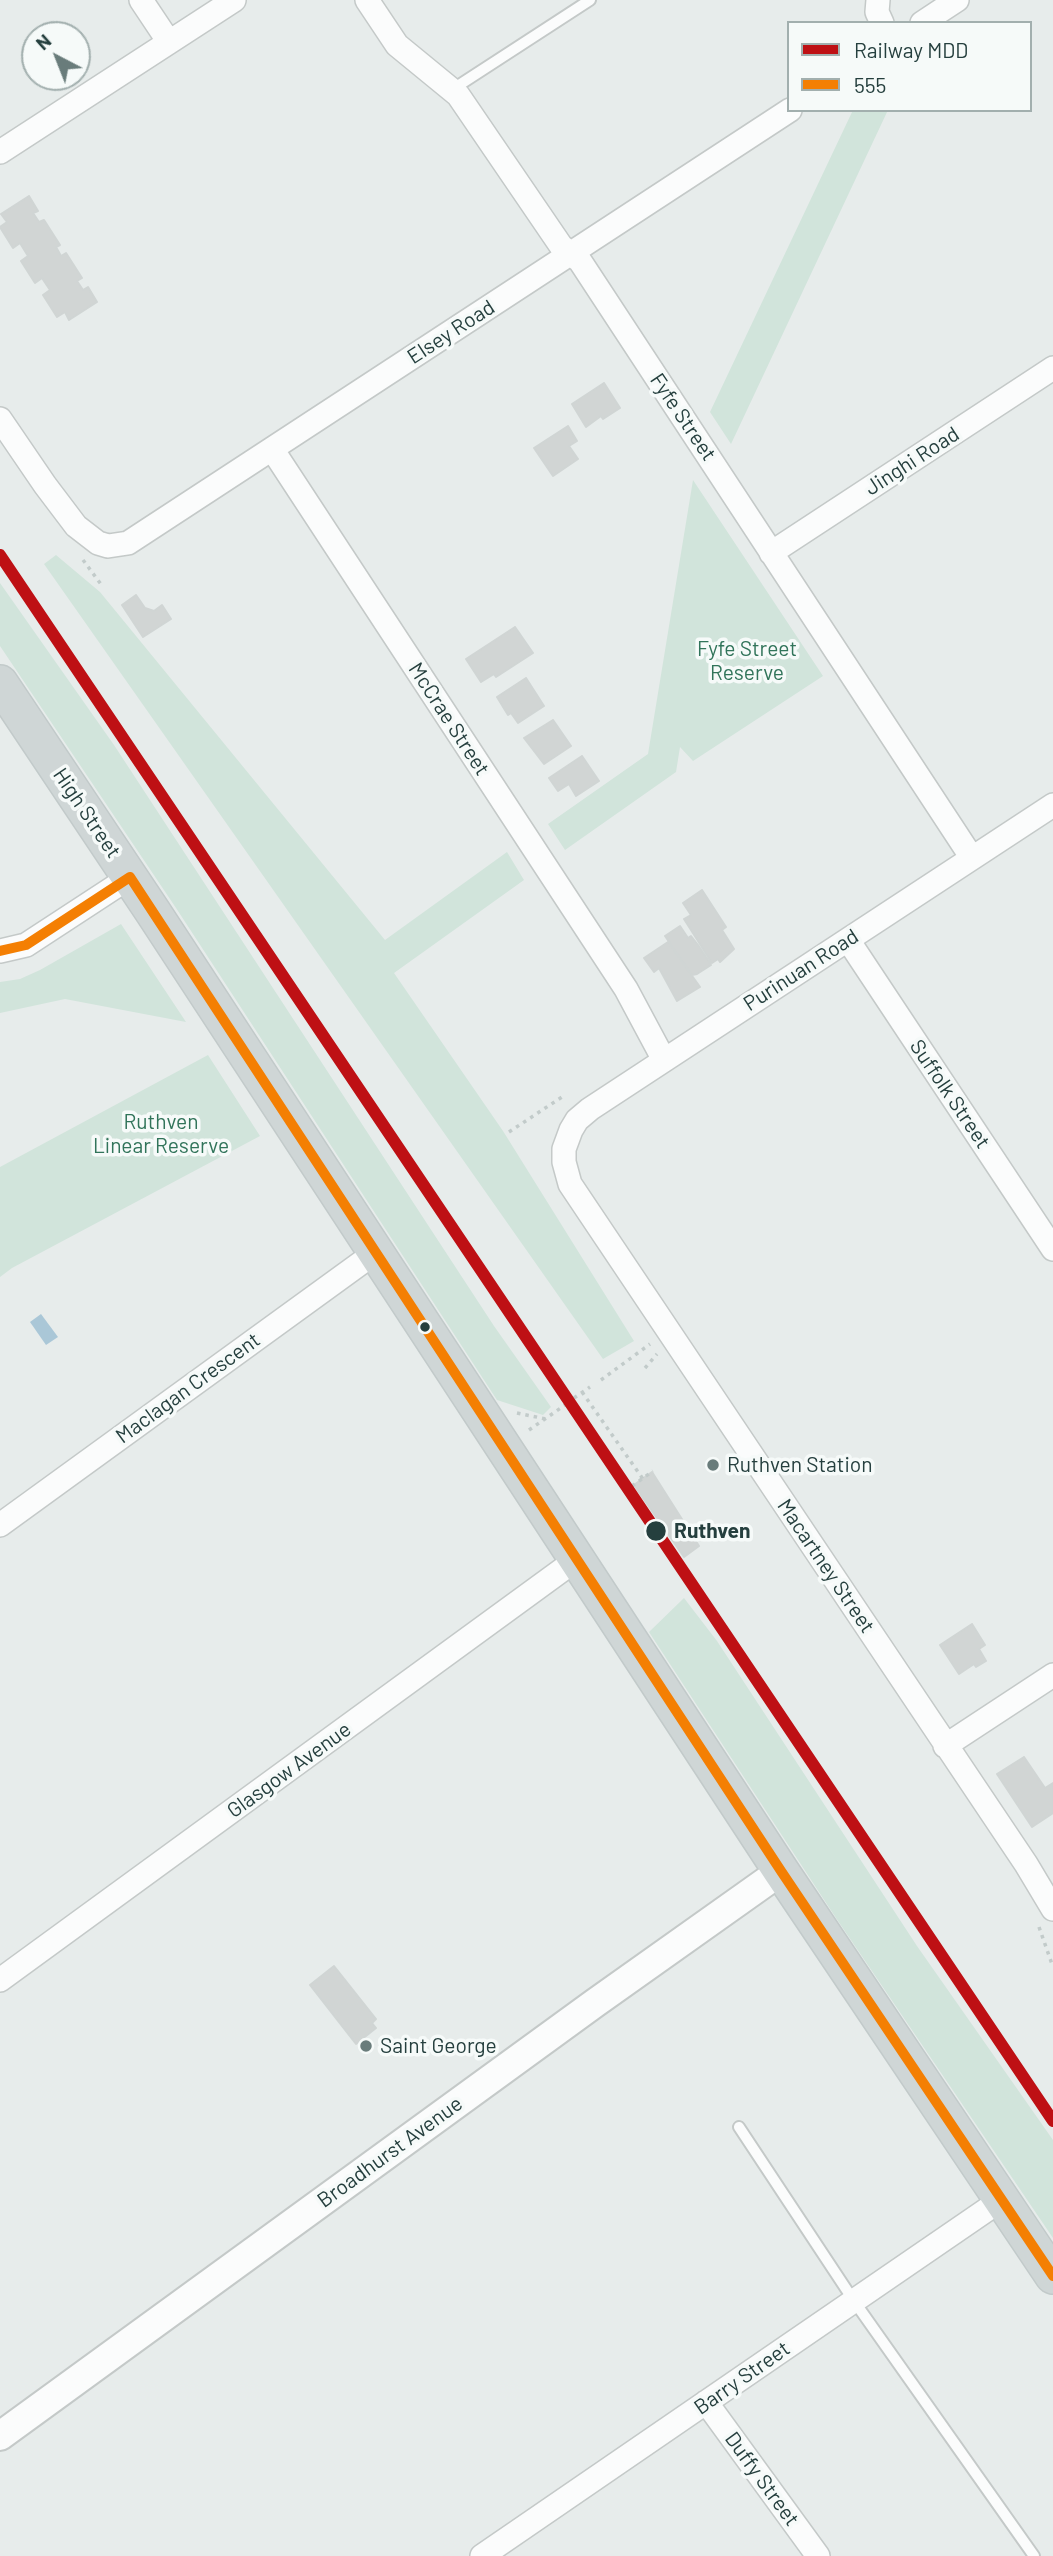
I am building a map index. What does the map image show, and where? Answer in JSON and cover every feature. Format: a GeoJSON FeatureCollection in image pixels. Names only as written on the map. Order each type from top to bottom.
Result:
{"type":"FeatureCollection","features":[{"type":"Feature","properties":{"kind":"main road","name":"High Street"},"geometry":{"type":"LineString","coordinates":[[0,683],[781,1871],[1053,2276]]}},
{"type":"Feature","properties":{"kind":"street"},"geometry":{"type":"LineString","coordinates":[[141,0],[169,42]]}},
{"type":"Feature","properties":{"kind":"street"},"geometry":{"type":"LineString","coordinates":[[0,152],[234,0]]}},
{"type":"Feature","properties":{"kind":"street","name":"Fyfe Street"},"geometry":{"type":"LineString","coordinates":[[367,0],[397,45],[453,89],[561,246],[580,261],[972,858]]}},
{"type":"Feature","properties":{"kind":"street"},"geometry":{"type":"LineString","coordinates":[[878,0],[877,12],[881,21]]}},
{"type":"Feature","properties":{"kind":"street"},"geometry":{"type":"LineString","coordinates":[[925,21],[957,0]]}},
{"type":"Feature","properties":{"kind":"street","name":"Elsey Road"},"geometry":{"type":"LineString","coordinates":[[0,419],[76,526],[88,536],[108,546],[128,543],[787,112]]}},
{"type":"Feature","properties":{"kind":"street","name":"Jinghi Road"},"geometry":{"type":"LineString","coordinates":[[771,554],[1053,368]]}},
{"type":"Feature","properties":{"kind":"street","name":"McCrae Street"},"geometry":{"type":"LineString","coordinates":[[272,449],[671,1056]]}},
{"type":"Feature","properties":{"kind":"street","name":"Purinuan Road"},"geometry":{"type":"LineString","coordinates":[[564,1149],[571,1130],[583,1114],[1053,805]]}},
{"type":"Feature","properties":{"kind":"street"},"geometry":{"type":"LineString","coordinates":[[0,951],[26,945],[130,877]]}},
{"type":"Feature","properties":{"kind":"street","name":"Suffolk Street"},"geometry":{"type":"LineString","coordinates":[[848,940],[1052,1244]]}},
{"type":"Feature","properties":{"kind":"street","name":"Macartney Street"},"geometry":{"type":"LineString","coordinates":[[564,1149],[569,1184],[1026,1864],[1053,1909]]}},
{"type":"Feature","properties":{"kind":"street","name":"Maclagan Crescent"},"geometry":{"type":"LineString","coordinates":[[0,1525],[376,1252]]}},
{"type":"Feature","properties":{"kind":"street","name":"Glasgow Avenue"},"geometry":{"type":"LineString","coordinates":[[0,1980],[577,1559]]}},
{"type":"Feature","properties":{"kind":"street"},"geometry":{"type":"LineString","coordinates":[[945,1746],[1053,1675]]}},
{"type":"Feature","properties":{"kind":"street","name":"Broadhurst Avenue"},"geometry":{"type":"LineString","coordinates":[[0,2436],[605,1995],[781,1871]]}},
{"type":"Feature","properties":{"kind":"street","name":"Barry Street"},"geometry":{"type":"LineString","coordinates":[[482,2556],[1001,2200]]}},
{"type":"Feature","properties":{"kind":"street","name":"Duffy Street"},"geometry":{"type":"LineString","coordinates":[[706,2402],[818,2556]]}},
{"type":"Feature","properties":{"kind":"lane"},"geometry":{"type":"LineString","coordinates":[[453,89],[590,0]]}},
{"type":"Feature","properties":{"kind":"lane"},"geometry":{"type":"LineString","coordinates":[[739,2127],[854,2301],[1034,2556]]}},
{"type":"Feature","properties":{"kind":"path"},"geometry":{"type":"LineString","coordinates":[[509,1132],[562,1097]]}},
{"type":"Feature","properties":{"kind":"path"},"geometry":{"type":"LineString","coordinates":[[601,1380],[651,1343],[658,1356],[645,1368]]}},
{"type":"Feature","properties":{"kind":"path"},"geometry":{"type":"LineString","coordinates":[[574,1398],[590,1387]]}},
{"type":"Feature","properties":{"kind":"path"},"geometry":{"type":"LineString","coordinates":[[582,1392],[643,1479]]}},
{"type":"Feature","properties":{"kind":"path"},"geometry":{"type":"LineString","coordinates":[[529,1430],[565,1405]]}},
{"type":"Feature","properties":{"kind":"path"},"geometry":{"type":"LineString","coordinates":[[517,1413],[546,1419]]}},
{"type":"Feature","properties":{"kind":"path"},"geometry":{"type":"LineString","coordinates":[[632,1486],[653,1471]]}},
{"type":"Feature","properties":{"kind":"green space"},"geometry":{"type":"Polygon","coordinates":[[[852,112],[887,112],[731,444],[710,412],[852,112]]]}},
{"type":"Feature","properties":{"kind":"green space","name":"Fyfe Street Reserve"},"geometry":{"type":"Polygon","coordinates":[[[693,480],[823,676],[693,761],[680,747],[676,772],[565,850],[548,824],[648,754],[693,480]]]}},
{"type":"Feature","properties":{"kind":"green space"},"geometry":{"type":"Polygon","coordinates":[[[56,555],[100,592],[385,940],[507,852],[524,880],[394,973],[503,1131],[634,1341],[603,1359],[44,564],[56,555]]]}},
{"type":"Feature","properties":{"kind":"green space"},"geometry":{"type":"Polygon","coordinates":[[[0,583],[114,745],[494,1326],[551,1407],[543,1415],[497,1400],[176,908],[0,646],[0,583]]]}},
{"type":"Feature","properties":{"kind":"green space"},"geometry":{"type":"Polygon","coordinates":[[[121,924],[186,1022],[65,999],[0,1013],[0,982],[20,979],[40,970],[121,924]]]}},
{"type":"Feature","properties":{"kind":"green space","name":"Ruthven Linear Reserve"},"geometry":{"type":"Polygon","coordinates":[[[208,1055],[260,1136],[12,1268],[0,1277],[0,1167],[208,1055]]]}},
{"type":"Feature","properties":{"kind":"green space"},"geometry":{"type":"Polygon","coordinates":[[[684,1598],[717,1641],[917,1946],[1053,2140],[1053,2238],[836,1918],[649,1632],[684,1598]]]}},
{"type":"Feature","properties":{"kind":"water"},"geometry":{"type":"Polygon","coordinates":[[[41,1314],[58,1337],[46,1345],[30,1322],[41,1314]]]}},
{"type":"Feature","properties":{"kind":"building"},"geometry":{"type":"Polygon","coordinates":[[[29,196],[38,211],[33,213],[39,222],[44,220],[60,245],[56,247],[61,256],[66,253],[82,278],[77,281],[83,290],[88,287],[97,302],[69,320],[65,312],[57,317],[43,295],[50,290],[42,278],[35,283],[21,261],[28,256],[20,243],[13,248],[0,227],[7,222],[1,214],[29,196]]]}},
{"type":"Feature","properties":{"kind":"building"},"geometry":{"type":"Polygon","coordinates":[[[604,383],[620,408],[603,419],[601,416],[586,427],[572,404],[604,383]]]}},
{"type":"Feature","properties":{"kind":"building"},"geometry":{"type":"Polygon","coordinates":[[[568,426],[577,441],[569,446],[578,459],[553,476],[534,448],[568,426]]]}},
{"type":"Feature","properties":{"kind":"building"},"geometry":{"type":"Polygon","coordinates":[[[136,595],[145,608],[154,611],[162,605],[171,619],[143,637],[122,605],[136,595]]]}},
{"type":"Feature","properties":{"kind":"building"},"geometry":{"type":"Polygon","coordinates":[[[515,627],[533,653],[496,677],[494,674],[481,682],[466,659],[515,627]]]}},
{"type":"Feature","properties":{"kind":"building"},"geometry":{"type":"Polygon","coordinates":[[[526,678],[544,706],[518,723],[511,713],[508,715],[497,697],[526,678]]]}},
{"type":"Feature","properties":{"kind":"building"},"geometry":{"type":"Polygon","coordinates":[[[553,720],[571,746],[544,764],[524,738],[553,720]]]}},
{"type":"Feature","properties":{"kind":"building"},"geometry":{"type":"Polygon","coordinates":[[[582,756],[599,781],[576,796],[569,784],[558,791],[549,778],[582,756]]]}},
{"type":"Feature","properties":{"kind":"building"},"geometry":{"type":"Polygon","coordinates":[[[702,890],[726,927],[722,930],[734,949],[720,962],[718,959],[712,963],[684,919],[691,915],[683,903],[702,890]]]}},
{"type":"Feature","properties":{"kind":"building"},"geometry":{"type":"Polygon","coordinates":[[[680,926],[688,938],[691,936],[711,965],[697,974],[692,975],[665,936],[680,926]]]}},
{"type":"Feature","properties":{"kind":"building"},"geometry":{"type":"Polygon","coordinates":[[[668,942],[700,987],[677,1001],[659,968],[654,972],[644,958],[668,942]]]}},
{"type":"Feature","properties":{"kind":"building"},"geometry":{"type":"Polygon","coordinates":[[[652,1472],[699,1546],[684,1557],[634,1485],[652,1472]]]}},
{"type":"Feature","properties":{"kind":"building"},"geometry":{"type":"Polygon","coordinates":[[[972,1624],[985,1645],[979,1649],[986,1661],[976,1667],[974,1664],[959,1674],[940,1645],[972,1624]]]}},
{"type":"Feature","properties":{"kind":"building"},"geometry":{"type":"Polygon","coordinates":[[[1024,1757],[1045,1788],[1053,1783],[1053,1813],[1032,1827],[997,1774],[1024,1757]]]}},
{"type":"Feature","properties":{"kind":"building"},"geometry":{"type":"Polygon","coordinates":[[[334,1966],[376,2019],[372,2023],[376,2028],[356,2044],[310,1985],[334,1966]]]}},
{"type":"Feature","properties":{"kind":"rail line","name":"MDD"},"geometry":{"type":"LineString","coordinates":[[0,555],[1053,2121]]}},
{"type":"Feature","properties":{"kind":"transit line","name":"555"},"geometry":{"type":"LineString","coordinates":[[130,877],[781,1871],[1053,2276]]}},
{"type":"Feature","properties":{"kind":"transit line","name":"555"},"geometry":{"type":"LineString","coordinates":[[0,951],[26,945],[130,877]]}},
{"type":"Feature","properties":{"kind":"place","name":"Ruthven Station"},"geometry":{"type":"Point","coordinates":[713,1465]}},
{"type":"Feature","properties":{"kind":"place","name":"Ruthven"},"geometry":{"type":"Point","coordinates":[656,1531]}},
{"type":"Feature","properties":{"kind":"place","name":"Saint George"},"geometry":{"type":"Point","coordinates":[366,2046]}}]}
